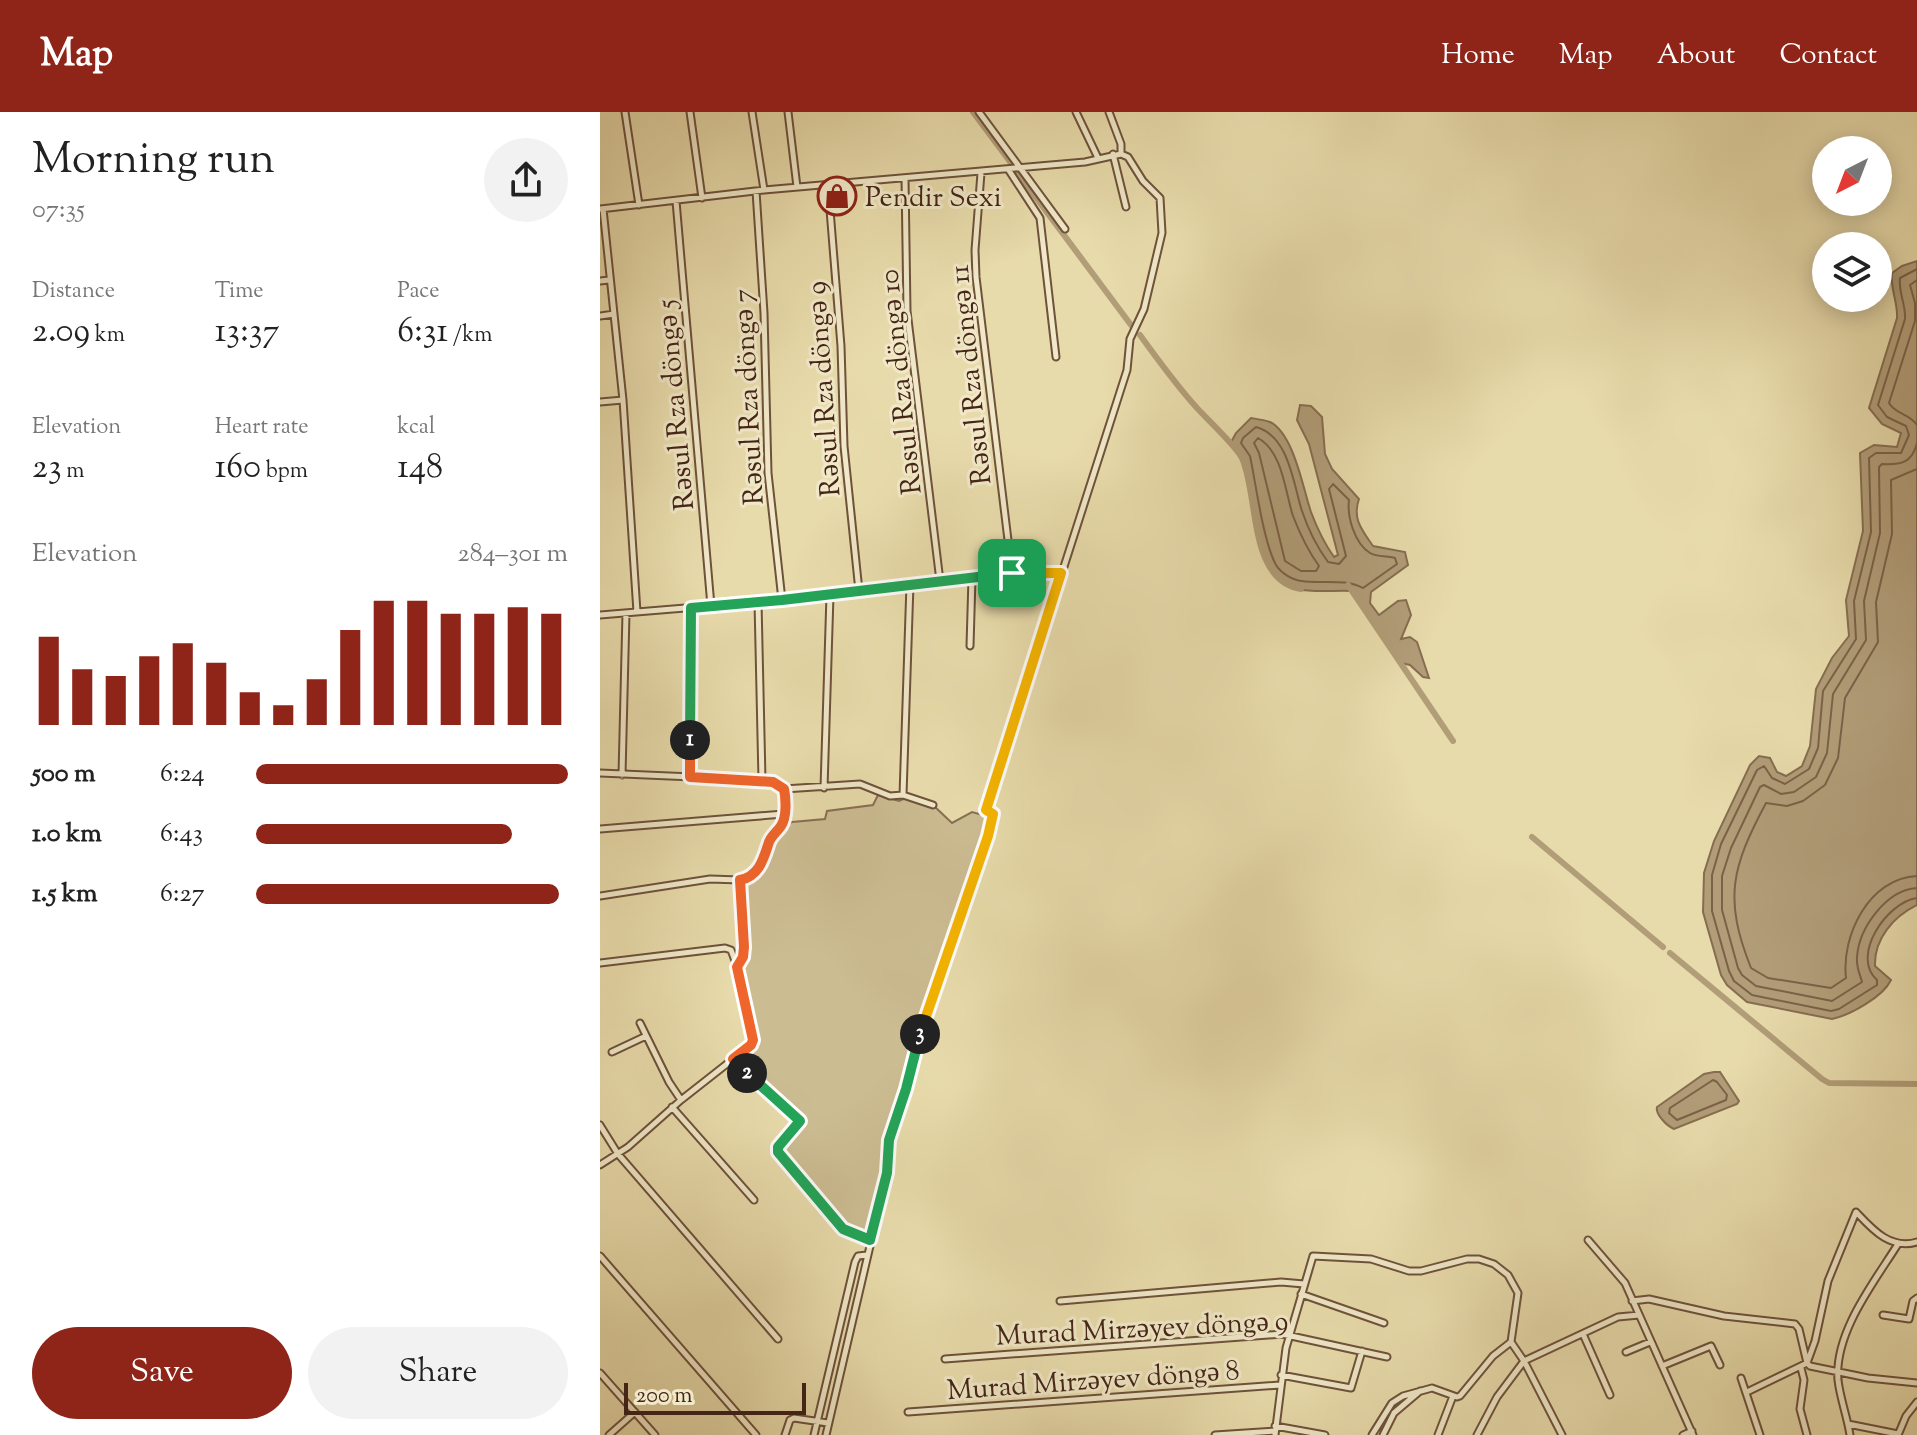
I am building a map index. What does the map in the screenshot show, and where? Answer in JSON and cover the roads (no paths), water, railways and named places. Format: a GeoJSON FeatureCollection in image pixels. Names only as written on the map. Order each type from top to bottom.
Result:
{"type":"FeatureCollection","features":[{"type":"Feature","properties":{"kind":"street"},"geometry":{"type":"LineString","coordinates":[[625,112],[639,205]]}},
{"type":"Feature","properties":{"kind":"street"},"geometry":{"type":"LineString","coordinates":[[690,112],[702,198]]}},
{"type":"Feature","properties":{"kind":"street"},"geometry":{"type":"LineString","coordinates":[[752,112],[764,190]]}},
{"type":"Feature","properties":{"kind":"street"},"geometry":{"type":"LineString","coordinates":[[788,112],[797,187]]}},
{"type":"Feature","properties":{"kind":"street"},"geometry":{"type":"LineString","coordinates":[[979,112],[1065,229]]}},
{"type":"Feature","properties":{"kind":"street"},"geometry":{"type":"LineString","coordinates":[[1076,112],[1098,158]]}},
{"type":"Feature","properties":{"kind":"street"},"geometry":{"type":"LineString","coordinates":[[1109,112],[1121,144],[1121,154]]}},
{"type":"Feature","properties":{"kind":"street"},"geometry":{"type":"LineString","coordinates":[[1113,154],[1126,207]]}},
{"type":"Feature","properties":{"kind":"street"},"geometry":{"type":"LineString","coordinates":[[637,612],[623,400],[602,209],[764,190],[981,173],[1113,154],[1128,157],[1143,181],[1160,198],[1162,233],[1148,297],[1130,339],[1127,370],[986,810],[993,814],[988,836],[926,1013],[889,1140],[887,1173],[826,1435]]}},
{"type":"Feature","properties":{"kind":"street"},"geometry":{"type":"LineString","coordinates":[[1008,169],[1040,218],[1056,357]]}},
{"type":"Feature","properties":{"kind":"street","name":"Rəsul Rza döngə 11"},"geometry":{"type":"LineString","coordinates":[[981,173],[976,277],[1012,573]]}},
{"type":"Feature","properties":{"kind":"street","name":"Rəsul Rza döngə 10"},"geometry":{"type":"LineString","coordinates":[[905,178],[907,311],[940,581]]}},
{"type":"Feature","properties":{"kind":"street","name":"Rəsul Rza döngə 9"},"geometry":{"type":"LineString","coordinates":[[828,185],[841,346],[844,446],[859,591]]}},
{"type":"Feature","properties":{"kind":"street","name":"Rəsul Rza döngə 7"},"geometry":{"type":"LineString","coordinates":[[756,191],[764,313],[768,473],[782,600]]}},
{"type":"Feature","properties":{"kind":"street","name":"Rəsul Rza döngə 5"},"geometry":{"type":"LineString","coordinates":[[676,201],[711,606]]}},
{"type":"Feature","properties":{"kind":"street"},"geometry":{"type":"LineString","coordinates":[[600,281],[609,280]]}},
{"type":"Feature","properties":{"kind":"street"},"geometry":{"type":"LineString","coordinates":[[600,316],[614,314]]}},
{"type":"Feature","properties":{"kind":"street"},"geometry":{"type":"LineString","coordinates":[[600,402],[623,400]]}},
{"type":"Feature","properties":{"kind":"street"},"geometry":{"type":"LineString","coordinates":[[600,615],[782,600],[1012,573],[1061,573]]}},
{"type":"Feature","properties":{"kind":"street"},"geometry":{"type":"LineString","coordinates":[[970,646],[972,578]]}},
{"type":"Feature","properties":{"kind":"street"},"geometry":{"type":"LineString","coordinates":[[903,795],[910,584]]}},
{"type":"Feature","properties":{"kind":"street"},"geometry":{"type":"LineString","coordinates":[[824,788],[830,595]]}},
{"type":"Feature","properties":{"kind":"street"},"geometry":{"type":"LineString","coordinates":[[758,602],[762,780]]}},
{"type":"Feature","properties":{"kind":"street"},"geometry":{"type":"LineString","coordinates":[[690,777],[691,608]]}},
{"type":"Feature","properties":{"kind":"street"},"geometry":{"type":"LineString","coordinates":[[622,775],[626,613]]}},
{"type":"Feature","properties":{"kind":"street"},"geometry":{"type":"LineString","coordinates":[[600,773],[762,780],[784,789],[860,784],[890,796],[903,795],[933,805]]}},
{"type":"Feature","properties":{"kind":"street"},"geometry":{"type":"LineString","coordinates":[[600,896],[710,879],[740,880],[751,875],[764,860],[770,840],[781,826],[784,789]]}},
{"type":"Feature","properties":{"kind":"street"},"geometry":{"type":"LineString","coordinates":[[600,829],[784,814]]}},
{"type":"Feature","properties":{"kind":"street"},"geometry":{"type":"LineString","coordinates":[[737,967],[744,947],[740,880]]}},
{"type":"Feature","properties":{"kind":"street"},"geometry":{"type":"LineString","coordinates":[[600,963],[725,948],[731,950],[753,1040],[751,1045],[618,1154],[600,1165]]}},
{"type":"Feature","properties":{"kind":"street"},"geometry":{"type":"LineString","coordinates":[[640,1023],[681,1100]]}},
{"type":"Feature","properties":{"kind":"street"},"geometry":{"type":"LineString","coordinates":[[612,1052],[646,1036]]}},
{"type":"Feature","properties":{"kind":"street"},"geometry":{"type":"LineString","coordinates":[[733,1059],[799,1118],[800,1123],[778,1147],[778,1152],[843,1229],[870,1240]]}},
{"type":"Feature","properties":{"kind":"street"},"geometry":{"type":"LineString","coordinates":[[672,1107],[754,1200]]}},
{"type":"Feature","properties":{"kind":"street"},"geometry":{"type":"LineString","coordinates":[[600,1125],[618,1154],[778,1339]]}},
{"type":"Feature","properties":{"kind":"street"},"geometry":{"type":"LineString","coordinates":[[1747,1392],[1807,1363],[1828,1281],[1856,1212],[1879,1235],[1898,1244],[1917,1242]]}},
{"type":"Feature","properties":{"kind":"street"},"geometry":{"type":"LineString","coordinates":[[1588,1240],[1619,1273],[1693,1433],[1683,1435]]}},
{"type":"Feature","properties":{"kind":"street"},"geometry":{"type":"LineString","coordinates":[[1850,1435],[1838,1372],[1849,1328],[1858,1304],[1898,1244]]}},
{"type":"Feature","properties":{"kind":"street"},"geometry":{"type":"LineString","coordinates":[[814,1435],[855,1262],[858,1256],[867,1255]]}},
{"type":"Feature","properties":{"kind":"street"},"geometry":{"type":"LineString","coordinates":[[600,1256],[756,1435]]}},
{"type":"Feature","properties":{"kind":"street"},"geometry":{"type":"LineString","coordinates":[[1275,1431],[1289,1335],[1313,1256],[1371,1259],[1409,1271],[1421,1271],[1467,1259],[1494,1264],[1508,1275],[1518,1293],[1511,1342],[1562,1435]]}},
{"type":"Feature","properties":{"kind":"street"},"geometry":{"type":"LineString","coordinates":[[1060,1301],[1281,1282],[1304,1284]]}},
{"type":"Feature","properties":{"kind":"street"},"geometry":{"type":"LineString","coordinates":[[1301,1294],[1384,1323]]}},
{"type":"Feature","properties":{"kind":"street"},"geometry":{"type":"LineString","coordinates":[[1883,1315],[1909,1319],[1913,1301],[1917,1298]]}},
{"type":"Feature","properties":{"kind":"street"},"geometry":{"type":"LineString","coordinates":[[1632,1301],[1649,1299],[1724,1316],[1795,1324],[1807,1363]]}},
{"type":"Feature","properties":{"kind":"street"},"geometry":{"type":"LineString","coordinates":[[1477,1435],[1497,1397],[1524,1361],[1618,1317],[1639,1315]]}},
{"type":"Feature","properties":{"kind":"street"},"geometry":{"type":"LineString","coordinates":[[1583,1334],[1610,1395]]}},
{"type":"Feature","properties":{"kind":"street","name":"Murad Mirzəyev döngə 9"},"geometry":{"type":"LineString","coordinates":[[945,1359],[1289,1335],[1387,1357]]}},
{"type":"Feature","properties":{"kind":"street"},"geometry":{"type":"LineString","coordinates":[[1372,1435],[1392,1403],[1403,1396],[1432,1388],[1460,1396],[1493,1356],[1511,1342]]}},
{"type":"Feature","properties":{"kind":"street"},"geometry":{"type":"LineString","coordinates":[[1626,1352],[1650,1342]]}},
{"type":"Feature","properties":{"kind":"street"},"geometry":{"type":"LineString","coordinates":[[1662,1366],[1711,1346],[1720,1365]]}},
{"type":"Feature","properties":{"kind":"street"},"geometry":{"type":"LineString","coordinates":[[1281,1375],[1351,1388],[1362,1351]]}},
{"type":"Feature","properties":{"kind":"street"},"geometry":{"type":"LineString","coordinates":[[834,1354],[846,1355]]}},
{"type":"Feature","properties":{"kind":"street"},"geometry":{"type":"LineString","coordinates":[[1807,1363],[1838,1372],[1917,1383]]}},
{"type":"Feature","properties":{"kind":"street"},"geometry":{"type":"LineString","coordinates":[[1801,1368],[1804,1380],[1800,1409],[1807,1435]]}},
{"type":"Feature","properties":{"kind":"street"},"geometry":{"type":"LineString","coordinates":[[600,1373],[655,1435]]}},
{"type":"Feature","properties":{"kind":"street"},"geometry":{"type":"LineString","coordinates":[[1741,1378],[1760,1435]]}},
{"type":"Feature","properties":{"kind":"street","name":"Murad Mirzəyev döngə 8"},"geometry":{"type":"LineString","coordinates":[[908,1412],[1280,1385]]}},
{"type":"Feature","properties":{"kind":"street"},"geometry":{"type":"LineString","coordinates":[[1383,1435],[1394,1413],[1420,1391]]}},
{"type":"Feature","properties":{"kind":"street"},"geometry":{"type":"LineString","coordinates":[[1438,1435],[1453,1396]]}},
{"type":"Feature","properties":{"kind":"street"},"geometry":{"type":"LineString","coordinates":[[1848,1424],[1898,1434],[1917,1402]]}},
{"type":"Feature","properties":{"kind":"street"},"geometry":{"type":"LineString","coordinates":[[609,1435],[635,1412]]}},
{"type":"Feature","properties":{"kind":"street"},"geometry":{"type":"LineString","coordinates":[[785,1435],[790,1420],[794,1418],[828,1423]]}},
{"type":"Feature","properties":{"kind":"street"},"geometry":{"type":"LineString","coordinates":[[1215,1435],[1275,1431],[1325,1435]]}},
{"type":"Feature","properties":{"kind":"water"},"geometry":{"type":"Polygon","coordinates":[[[1917,261],[1917,905],[1893,922],[1878,947],[1875,966],[1891,980],[1887,986],[1865,1004],[1832,1019],[1747,1002],[1727,985],[1721,975],[1703,912],[1704,873],[1714,841],[1750,765],[1759,756],[1770,758],[1777,772],[1786,776],[1802,766],[1810,746],[1816,689],[1832,658],[1849,636],[1846,600],[1863,531],[1860,453],[1874,445],[1897,447],[1901,433],[1882,424],[1869,408],[1897,318],[1892,273],[1917,261]]]}},
{"type":"Feature","properties":{"kind":"water"},"geometry":{"type":"Polygon","coordinates":[[[1300,405],[1311,406],[1322,417],[1325,454],[1332,469],[1359,499],[1357,518],[1373,546],[1405,552],[1408,565],[1371,592],[1370,603],[1379,615],[1398,601],[1406,600],[1411,615],[1401,639],[1410,637],[1417,642],[1429,678],[1423,677],[1410,665],[1401,663],[1352,591],[1297,589],[1280,580],[1268,565],[1261,546],[1248,479],[1241,459],[1230,444],[1251,418],[1270,422],[1285,438],[1318,530],[1334,557],[1338,555],[1309,444],[1297,420],[1300,405]]]}},
{"type":"Feature","properties":{"kind":"water"},"geometry":{"type":"Polygon","coordinates":[[[1720,1072],[1739,1101],[1737,1104],[1674,1129],[1665,1123],[1657,1107],[1704,1074],[1720,1072]]]}},
{"type":"Feature","properties":{"kind":"waterway"},"geometry":{"type":"LineString","coordinates":[[973,112],[1011,163]]}},
{"type":"Feature","properties":{"kind":"waterway"},"geometry":{"type":"LineString","coordinates":[[1017,172],[1131,325]]}},
{"type":"Feature","properties":{"kind":"waterway"},"geometry":{"type":"LineString","coordinates":[[1140,335],[1197,408],[1239,453],[1247,474],[1264,554],[1272,570],[1284,583],[1301,589]]}},
{"type":"Feature","properties":{"kind":"waterway"},"geometry":{"type":"LineString","coordinates":[[1348,585],[1453,741]]}},
{"type":"Feature","properties":{"kind":"waterway"},"geometry":{"type":"LineString","coordinates":[[1532,837],[1663,947]]}},
{"type":"Feature","properties":{"kind":"waterway"},"geometry":{"type":"LineString","coordinates":[[1670,953],[1829,1083],[1917,1084]]}},
{"type":"Feature","properties":{"kind":"place","name":"Pendir Sexi"},"geometry":{"type":"Point","coordinates":[837,196]}}]}
